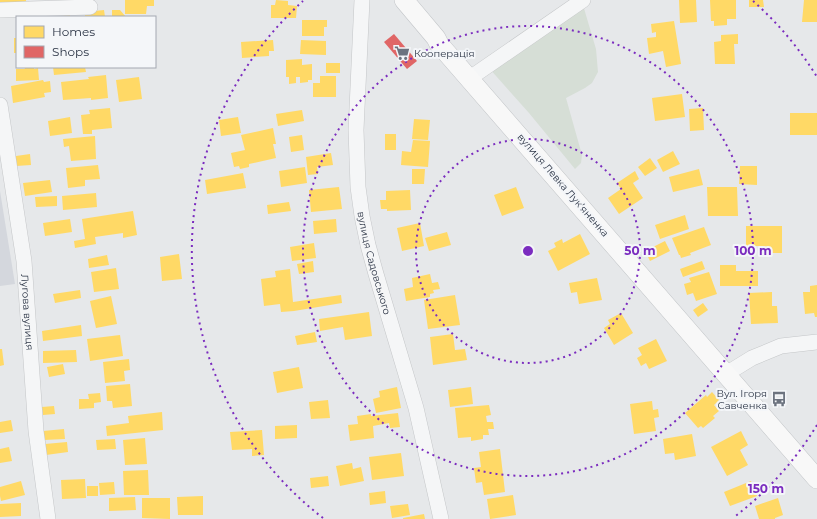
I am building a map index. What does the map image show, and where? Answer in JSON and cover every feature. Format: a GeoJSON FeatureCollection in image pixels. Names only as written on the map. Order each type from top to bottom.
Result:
{"type":"FeatureCollection","features":[{"type":"Feature","properties":{"kind":"main road","name":"вулиця Левка Лукʼяненка"},"geometry":{"type":"LineString","coordinates":[[404,0],[436,38],[439,44],[817,479]]}},
{"type":"Feature","properties":{"kind":"street","name":"вулиця Садовського"},"geometry":{"type":"LineString","coordinates":[[362,0],[356,130],[358,187],[362,216],[376,274],[416,408],[441,519]]}},
{"type":"Feature","properties":{"kind":"street"},"geometry":{"type":"LineString","coordinates":[[470,78],[583,0]]}},
{"type":"Feature","properties":{"kind":"street"},"geometry":{"type":"LineString","coordinates":[[0,10],[90,7]]}},
{"type":"Feature","properties":{"kind":"street","name":"Лугова вулиця"},"geometry":{"type":"LineString","coordinates":[[0,105],[24,261],[36,430],[48,519]]}},
{"type":"Feature","properties":{"kind":"street"},"geometry":{"type":"LineString","coordinates":[[726,374],[752,358],[781,346],[817,342]]}},
{"type":"Feature","properties":{"kind":"shaded area"},"geometry":{"type":"Polygon","coordinates":[[[583,5],[596,49],[598,72],[592,83],[566,98],[582,155],[581,163],[575,169],[529,113],[489,68],[583,5]]]}},
{"type":"Feature","properties":{"kind":"shaded area"},"geometry":{"type":"Polygon","coordinates":[[[0,191],[15,284],[0,286],[0,191]]]}},
{"type":"Feature","properties":{"kind":"building: Homes"},"geometry":{"type":"Polygon","coordinates":[[[0,0],[26,0],[26,4],[0,4],[0,0]]]}},
{"type":"Feature","properties":{"kind":"building: Homes"},"geometry":{"type":"Polygon","coordinates":[[[125,0],[154,0],[154,6],[147,6],[146,14],[125,14],[125,0]]]}},
{"type":"Feature","properties":{"kind":"building: Homes"},"geometry":{"type":"Polygon","coordinates":[[[276,0],[288,1],[288,5],[297,6],[296,18],[271,18],[271,5],[275,5],[276,0]]]}},
{"type":"Feature","properties":{"kind":"building: Homes"},"geometry":{"type":"Polygon","coordinates":[[[679,0],[696,0],[697,22],[680,23],[679,0]]]}},
{"type":"Feature","properties":{"kind":"building: Homes"},"geometry":{"type":"Polygon","coordinates":[[[710,0],[736,0],[736,19],[727,19],[727,25],[714,26],[714,21],[711,21],[710,0]]]}},
{"type":"Feature","properties":{"kind":"building: Homes"},"geometry":{"type":"Polygon","coordinates":[[[749,0],[763,0],[764,7],[749,7],[749,0]]]}},
{"type":"Feature","properties":{"kind":"building: Homes"},"geometry":{"type":"Polygon","coordinates":[[[804,0],[817,0],[817,22],[802,22],[804,0]]]}},
{"type":"Feature","properties":{"kind":"building: Homes"},"geometry":{"type":"Polygon","coordinates":[[[104,10],[105,16],[85,16],[85,12],[104,10]]]}},
{"type":"Feature","properties":{"kind":"building: Homes"},"geometry":{"type":"Polygon","coordinates":[[[112,10],[120,10],[125,16],[112,16],[112,10]]]}},
{"type":"Feature","properties":{"kind":"building: Homes"},"geometry":{"type":"Polygon","coordinates":[[[70,11],[70,16],[39,16],[39,12],[70,11]]]}},
{"type":"Feature","properties":{"kind":"building: Homes"},"geometry":{"type":"Polygon","coordinates":[[[302,20],[327,20],[327,27],[324,27],[324,36],[302,36],[302,20]]]}},
{"type":"Feature","properties":{"kind":"building: Homes"},"geometry":{"type":"Polygon","coordinates":[[[674,21],[681,64],[666,67],[663,51],[649,54],[647,38],[656,37],[656,32],[652,33],[651,24],[674,21]]]}},
{"type":"Feature","properties":{"kind":"building: Homes"},"geometry":{"type":"Polygon","coordinates":[[[738,34],[738,44],[734,44],[735,64],[715,64],[714,42],[721,41],[721,35],[738,34]]]}},
{"type":"Feature","properties":{"kind":"building: Homes"},"geometry":{"type":"Polygon","coordinates":[[[14,38],[16,38],[16,53],[14,53],[14,38]]]}},
{"type":"Feature","properties":{"kind":"building: Homes"},"geometry":{"type":"Polygon","coordinates":[[[273,40],[274,51],[269,51],[269,56],[242,58],[241,42],[273,40]]]}},
{"type":"Feature","properties":{"kind":"building: Homes"},"geometry":{"type":"Polygon","coordinates":[[[301,40],[326,41],[326,55],[300,54],[301,40]]]}},
{"type":"Feature","properties":{"kind":"building: Homes"},"geometry":{"type":"Polygon","coordinates":[[[302,59],[302,65],[312,64],[312,80],[300,83],[300,77],[296,77],[296,83],[289,84],[289,77],[286,77],[286,60],[302,59]]]}},
{"type":"Feature","properties":{"kind":"building: Homes"},"geometry":{"type":"Polygon","coordinates":[[[326,63],[340,63],[340,73],[326,73],[326,63]]]}},
{"type":"Feature","properties":{"kind":"building: Homes"},"geometry":{"type":"Polygon","coordinates":[[[38,68],[39,80],[16,81],[16,69],[38,68]]]}},
{"type":"Feature","properties":{"kind":"building: Homes"},"geometry":{"type":"Polygon","coordinates":[[[53,68],[85,68],[86,72],[54,75],[53,68]]]}},
{"type":"Feature","properties":{"kind":"building: Homes"},"geometry":{"type":"Polygon","coordinates":[[[106,75],[108,98],[91,100],[91,98],[63,100],[61,82],[89,79],[88,77],[106,75]]]}},
{"type":"Feature","properties":{"kind":"building: Homes"},"geometry":{"type":"Polygon","coordinates":[[[320,76],[336,76],[336,97],[313,97],[313,83],[320,83],[320,76]]]}},
{"type":"Feature","properties":{"kind":"building: Homes"},"geometry":{"type":"Polygon","coordinates":[[[139,77],[142,99],[119,102],[116,80],[139,77]]]}},
{"type":"Feature","properties":{"kind":"building: Homes"},"geometry":{"type":"Polygon","coordinates":[[[43,80],[44,82],[50,81],[51,92],[44,93],[45,97],[13,103],[11,86],[43,80]]]}},
{"type":"Feature","properties":{"kind":"building: Homes"},"geometry":{"type":"Polygon","coordinates":[[[682,94],[685,117],[655,121],[652,98],[682,94]]]}},
{"type":"Feature","properties":{"kind":"building: Homes"},"geometry":{"type":"Polygon","coordinates":[[[110,108],[112,128],[92,130],[92,134],[83,134],[81,115],[90,114],[89,110],[110,108]]]}},
{"type":"Feature","properties":{"kind":"building: Homes"},"geometry":{"type":"Polygon","coordinates":[[[703,108],[704,130],[690,131],[689,109],[703,108]]]}},
{"type":"Feature","properties":{"kind":"building: Homes"},"geometry":{"type":"Polygon","coordinates":[[[302,110],[304,121],[278,126],[276,114],[302,110]]]}},
{"type":"Feature","properties":{"kind":"building: Homes"},"geometry":{"type":"Polygon","coordinates":[[[790,113],[817,113],[817,135],[790,135],[790,113]]]}},
{"type":"Feature","properties":{"kind":"building: Homes"},"geometry":{"type":"Polygon","coordinates":[[[70,117],[72,133],[50,136],[48,121],[70,117]]]}},
{"type":"Feature","properties":{"kind":"building: Homes"},"geometry":{"type":"Polygon","coordinates":[[[238,117],[241,133],[221,136],[219,120],[238,117]]]}},
{"type":"Feature","properties":{"kind":"building: Homes"},"geometry":{"type":"Polygon","coordinates":[[[414,119],[430,120],[428,140],[412,139],[414,119]]]}},
{"type":"Feature","properties":{"kind":"building: Homes"},"geometry":{"type":"Polygon","coordinates":[[[273,128],[276,144],[273,144],[276,158],[249,164],[249,167],[240,169],[239,166],[234,167],[231,153],[245,150],[241,135],[273,128]]]}},
{"type":"Feature","properties":{"kind":"building: Homes"},"geometry":{"type":"Polygon","coordinates":[[[385,134],[396,134],[396,150],[385,150],[385,134]]]}},
{"type":"Feature","properties":{"kind":"building: Homes"},"geometry":{"type":"Polygon","coordinates":[[[302,135],[304,150],[291,152],[289,137],[302,135]]]}},
{"type":"Feature","properties":{"kind":"building: Homes"},"geometry":{"type":"Polygon","coordinates":[[[95,136],[96,159],[71,161],[69,146],[64,147],[63,139],[95,136]]]}},
{"type":"Feature","properties":{"kind":"building: Homes"},"geometry":{"type":"Polygon","coordinates":[[[413,140],[430,141],[428,167],[401,165],[402,151],[411,152],[413,140]]]}},
{"type":"Feature","properties":{"kind":"building: Homes"},"geometry":{"type":"Polygon","coordinates":[[[673,151],[680,164],[663,172],[657,160],[673,151]]]}},
{"type":"Feature","properties":{"kind":"building: Homes"},"geometry":{"type":"Polygon","coordinates":[[[331,153],[333,165],[317,167],[318,174],[308,175],[306,157],[331,153]]]}},
{"type":"Feature","properties":{"kind":"building: Homes"},"geometry":{"type":"Polygon","coordinates":[[[30,154],[31,165],[16,166],[16,156],[30,154]]]}},
{"type":"Feature","properties":{"kind":"building: Homes"},"geometry":{"type":"Polygon","coordinates":[[[650,158],[657,168],[645,176],[638,167],[650,158]]]}},
{"type":"Feature","properties":{"kind":"building: Homes"},"geometry":{"type":"Polygon","coordinates":[[[98,165],[100,179],[85,180],[85,186],[68,188],[66,168],[98,165]]]}},
{"type":"Feature","properties":{"kind":"building: Homes"},"geometry":{"type":"Polygon","coordinates":[[[740,166],[757,166],[757,185],[739,184],[740,166]]]}},
{"type":"Feature","properties":{"kind":"building: Homes"},"geometry":{"type":"Polygon","coordinates":[[[305,167],[307,183],[281,187],[279,171],[305,167]]]}},
{"type":"Feature","properties":{"kind":"building: Homes"},"geometry":{"type":"Polygon","coordinates":[[[412,169],[425,169],[424,184],[412,184],[412,169]]]}},
{"type":"Feature","properties":{"kind":"building: Homes"},"geometry":{"type":"Polygon","coordinates":[[[699,169],[703,185],[673,192],[669,177],[699,169]]]}},
{"type":"Feature","properties":{"kind":"building: Homes"},"geometry":{"type":"Polygon","coordinates":[[[635,171],[639,179],[633,183],[643,198],[619,214],[608,198],[621,189],[617,183],[635,171]]]}},
{"type":"Feature","properties":{"kind":"building: Homes"},"geometry":{"type":"Polygon","coordinates":[[[243,173],[246,188],[207,194],[205,180],[243,173]]]}},
{"type":"Feature","properties":{"kind":"building: Homes"},"geometry":{"type":"Polygon","coordinates":[[[50,180],[52,192],[25,196],[23,183],[50,180]]]}},
{"type":"Feature","properties":{"kind":"building: Homes"},"geometry":{"type":"Polygon","coordinates":[[[339,187],[342,209],[311,212],[309,190],[339,187]]]}},
{"type":"Feature","properties":{"kind":"building: Homes"},"geometry":{"type":"Polygon","coordinates":[[[516,187],[524,208],[502,216],[494,195],[516,187]]]}},
{"type":"Feature","properties":{"kind":"building: Homes"},"geometry":{"type":"Polygon","coordinates":[[[707,187],[737,187],[738,216],[708,216],[707,187]]]}},
{"type":"Feature","properties":{"kind":"building: Homes"},"geometry":{"type":"Polygon","coordinates":[[[410,190],[411,210],[387,211],[387,209],[381,209],[380,200],[386,200],[386,191],[410,190]]]}},
{"type":"Feature","properties":{"kind":"building: Homes"},"geometry":{"type":"Polygon","coordinates":[[[96,193],[97,207],[63,210],[62,196],[96,193]]]}},
{"type":"Feature","properties":{"kind":"building: Homes"},"geometry":{"type":"Polygon","coordinates":[[[57,196],[57,206],[36,207],[35,197],[57,196]]]}},
{"type":"Feature","properties":{"kind":"building: Homes"},"geometry":{"type":"Polygon","coordinates":[[[289,202],[291,211],[268,214],[267,205],[289,202]]]}},
{"type":"Feature","properties":{"kind":"building: Homes"},"geometry":{"type":"Polygon","coordinates":[[[133,211],[137,235],[123,238],[123,233],[95,237],[96,244],[75,248],[74,241],[85,239],[82,219],[133,211]]]}},
{"type":"Feature","properties":{"kind":"building: Homes"},"geometry":{"type":"Polygon","coordinates":[[[685,215],[689,229],[660,239],[655,225],[685,215]]]}},
{"type":"Feature","properties":{"kind":"building: Homes"},"geometry":{"type":"Polygon","coordinates":[[[70,219],[72,232],[45,236],[43,223],[70,219]]]}},
{"type":"Feature","properties":{"kind":"building: Homes"},"geometry":{"type":"Polygon","coordinates":[[[336,219],[337,232],[314,234],[313,221],[336,219]]]}},
{"type":"Feature","properties":{"kind":"building: Homes"},"geometry":{"type":"Polygon","coordinates":[[[420,223],[424,246],[402,251],[397,228],[420,223]]]}},
{"type":"Feature","properties":{"kind":"building: Homes"},"geometry":{"type":"Polygon","coordinates":[[[746,226],[782,226],[782,253],[762,253],[762,246],[746,246],[746,226]]]}},
{"type":"Feature","properties":{"kind":"building: Homes"},"geometry":{"type":"Polygon","coordinates":[[[704,227],[711,245],[690,253],[691,255],[681,258],[672,238],[704,227]]]}},
{"type":"Feature","properties":{"kind":"building: Homes"},"geometry":{"type":"Polygon","coordinates":[[[447,232],[451,245],[429,251],[425,238],[447,232]]]}},
{"type":"Feature","properties":{"kind":"building: Homes"},"geometry":{"type":"Polygon","coordinates":[[[580,234],[590,254],[558,271],[548,251],[556,247],[554,243],[562,239],[563,243],[580,234]]]}},
{"type":"Feature","properties":{"kind":"building: Homes"},"geometry":{"type":"Polygon","coordinates":[[[665,241],[670,251],[650,261],[645,251],[665,241]]]}},
{"type":"Feature","properties":{"kind":"building: Homes"},"geometry":{"type":"Polygon","coordinates":[[[314,243],[316,258],[292,261],[290,247],[314,243]]]}},
{"type":"Feature","properties":{"kind":"building: Homes"},"geometry":{"type":"Polygon","coordinates":[[[179,254],[182,279],[162,281],[160,257],[179,254]]]}},
{"type":"Feature","properties":{"kind":"building: Homes"},"geometry":{"type":"Polygon","coordinates":[[[107,255],[109,265],[89,268],[88,259],[107,255]]]}},
{"type":"Feature","properties":{"kind":"building: Homes"},"geometry":{"type":"Polygon","coordinates":[[[313,261],[314,272],[299,274],[297,264],[313,261]]]}},
{"type":"Feature","properties":{"kind":"building: Homes"},"geometry":{"type":"Polygon","coordinates":[[[702,261],[705,269],[683,277],[680,269],[702,261]]]}},
{"type":"Feature","properties":{"kind":"building: Homes"},"geometry":{"type":"Polygon","coordinates":[[[720,265],[736,265],[736,271],[758,271],[758,286],[720,286],[720,265]]]}},
{"type":"Feature","properties":{"kind":"building: Homes"},"geometry":{"type":"Polygon","coordinates":[[[116,268],[119,289],[94,292],[91,272],[116,268]]]}},
{"type":"Feature","properties":{"kind":"building: Homes"},"geometry":{"type":"Polygon","coordinates":[[[290,269],[293,302],[341,295],[342,303],[281,312],[280,304],[264,306],[261,279],[276,277],[275,271],[290,269]]]}},
{"type":"Feature","properties":{"kind":"building: Homes"},"geometry":{"type":"Polygon","coordinates":[[[709,272],[717,294],[696,301],[693,293],[687,295],[684,284],[691,282],[689,278],[709,272]]]}},
{"type":"Feature","properties":{"kind":"building: Homes"},"geometry":{"type":"Polygon","coordinates":[[[430,274],[432,283],[438,282],[440,289],[433,290],[434,293],[430,294],[430,297],[406,301],[404,289],[413,287],[412,278],[430,274]]]}},
{"type":"Feature","properties":{"kind":"building: Homes"},"geometry":{"type":"Polygon","coordinates":[[[597,278],[602,300],[579,304],[577,292],[571,293],[569,283],[597,278]]]}},
{"type":"Feature","properties":{"kind":"building: Homes"},"geometry":{"type":"Polygon","coordinates":[[[817,285],[817,317],[815,317],[814,313],[805,314],[803,292],[810,292],[810,286],[817,285]]]}},
{"type":"Feature","properties":{"kind":"building: Homes"},"geometry":{"type":"Polygon","coordinates":[[[80,290],[81,298],[55,303],[53,294],[80,290]]]}},
{"type":"Feature","properties":{"kind":"building: Homes"},"geometry":{"type":"Polygon","coordinates":[[[772,292],[772,306],[777,306],[778,323],[751,324],[749,293],[772,292]]]}},
{"type":"Feature","properties":{"kind":"building: Homes"},"geometry":{"type":"Polygon","coordinates":[[[455,295],[460,325],[428,329],[424,300],[455,295]]]}},
{"type":"Feature","properties":{"kind":"building: Homes"},"geometry":{"type":"Polygon","coordinates":[[[111,296],[117,324],[96,328],[90,301],[111,296]]]}},
{"type":"Feature","properties":{"kind":"building: Homes"},"geometry":{"type":"Polygon","coordinates":[[[703,303],[708,310],[698,317],[693,310],[703,303]]]}},
{"type":"Feature","properties":{"kind":"building: Homes"},"geometry":{"type":"Polygon","coordinates":[[[369,312],[372,336],[345,340],[343,327],[320,331],[319,319],[369,312]]]}},
{"type":"Feature","properties":{"kind":"building: Homes"},"geometry":{"type":"Polygon","coordinates":[[[621,313],[633,333],[614,345],[604,328],[610,324],[608,320],[621,313]]]}},
{"type":"Feature","properties":{"kind":"building: Homes"},"geometry":{"type":"Polygon","coordinates":[[[81,325],[82,336],[43,341],[42,331],[81,325]]]}},
{"type":"Feature","properties":{"kind":"building: Homes"},"geometry":{"type":"Polygon","coordinates":[[[315,332],[317,342],[297,345],[295,336],[315,332]]]}},
{"type":"Feature","properties":{"kind":"building: Homes"},"geometry":{"type":"Polygon","coordinates":[[[453,334],[455,350],[465,349],[467,360],[433,365],[430,337],[453,334]]]}},
{"type":"Feature","properties":{"kind":"building: Homes"},"geometry":{"type":"Polygon","coordinates":[[[120,335],[123,356],[90,361],[87,339],[120,335]]]}},
{"type":"Feature","properties":{"kind":"building: Homes"},"geometry":{"type":"Polygon","coordinates":[[[656,339],[667,361],[649,369],[646,363],[641,366],[637,358],[642,355],[638,348],[656,339]]]}},
{"type":"Feature","properties":{"kind":"building: Homes"},"geometry":{"type":"Polygon","coordinates":[[[0,349],[2,349],[4,365],[0,366],[0,349]]]}},
{"type":"Feature","properties":{"kind":"building: Homes"},"geometry":{"type":"Polygon","coordinates":[[[76,350],[77,362],[43,363],[43,351],[76,350]]]}},
{"type":"Feature","properties":{"kind":"building: Homes"},"geometry":{"type":"Polygon","coordinates":[[[129,359],[130,370],[124,371],[125,381],[105,383],[103,362],[129,359]]]}},
{"type":"Feature","properties":{"kind":"building: Homes"},"geometry":{"type":"Polygon","coordinates":[[[63,364],[65,374],[49,377],[47,367],[63,364]]]}},
{"type":"Feature","properties":{"kind":"building: Homes"},"geometry":{"type":"Polygon","coordinates":[[[299,367],[303,388],[277,393],[273,372],[299,367]]]}},
{"type":"Feature","properties":{"kind":"building: Homes"},"geometry":{"type":"Polygon","coordinates":[[[130,384],[132,406],[113,408],[112,401],[107,401],[106,386],[130,384]]]}},
{"type":"Feature","properties":{"kind":"building: Homes"},"geometry":{"type":"Polygon","coordinates":[[[397,387],[401,408],[376,413],[373,399],[380,397],[379,391],[397,387]]]}},
{"type":"Feature","properties":{"kind":"building: Homes"},"geometry":{"type":"Polygon","coordinates":[[[471,387],[473,404],[450,407],[448,390],[471,387]]]}},
{"type":"Feature","properties":{"kind":"building: Homes"},"geometry":{"type":"Polygon","coordinates":[[[712,392],[719,400],[714,405],[719,411],[713,416],[715,418],[703,428],[701,426],[698,428],[685,413],[706,395],[707,397],[712,392]]]}},
{"type":"Feature","properties":{"kind":"building: Homes"},"geometry":{"type":"Polygon","coordinates":[[[100,393],[101,402],[94,403],[94,408],[79,409],[79,399],[89,399],[88,394],[100,393]]]}},
{"type":"Feature","properties":{"kind":"building: Homes"},"geometry":{"type":"Polygon","coordinates":[[[328,400],[330,418],[311,419],[309,402],[328,400]]]}},
{"type":"Feature","properties":{"kind":"building: Homes"},"geometry":{"type":"Polygon","coordinates":[[[652,401],[653,410],[658,409],[659,417],[654,418],[656,431],[634,434],[630,404],[652,401]]]}},
{"type":"Feature","properties":{"kind":"building: Homes"},"geometry":{"type":"Polygon","coordinates":[[[489,405],[491,415],[486,416],[487,422],[493,422],[494,429],[488,429],[489,435],[483,435],[483,439],[471,441],[471,437],[458,438],[455,408],[489,405]]]}},
{"type":"Feature","properties":{"kind":"building: Homes"},"geometry":{"type":"Polygon","coordinates":[[[54,406],[55,414],[43,415],[42,407],[54,406]]]}},
{"type":"Feature","properties":{"kind":"building: Homes"},"geometry":{"type":"Polygon","coordinates":[[[162,412],[163,430],[107,436],[106,426],[129,423],[128,416],[162,412]]]}},
{"type":"Feature","properties":{"kind":"building: Homes"},"geometry":{"type":"Polygon","coordinates":[[[398,413],[400,427],[390,428],[389,423],[373,426],[374,438],[350,441],[348,425],[358,424],[357,416],[398,413]]]}},
{"type":"Feature","properties":{"kind":"building: Homes"},"geometry":{"type":"Polygon","coordinates":[[[11,420],[13,431],[0,433],[0,422],[11,420]]]}},
{"type":"Feature","properties":{"kind":"building: Homes"},"geometry":{"type":"Polygon","coordinates":[[[297,425],[297,438],[275,439],[275,426],[297,425]]]}},
{"type":"Feature","properties":{"kind":"building: Homes"},"geometry":{"type":"Polygon","coordinates":[[[64,429],[65,439],[44,440],[43,431],[64,429]]]}},
{"type":"Feature","properties":{"kind":"building: Homes"},"geometry":{"type":"Polygon","coordinates":[[[262,430],[264,455],[252,456],[252,449],[232,450],[230,432],[262,430]]]}},
{"type":"Feature","properties":{"kind":"building: Homes"},"geometry":{"type":"Polygon","coordinates":[[[741,431],[748,445],[740,450],[748,465],[727,476],[711,447],[741,431]]]}},
{"type":"Feature","properties":{"kind":"building: Homes"},"geometry":{"type":"Polygon","coordinates":[[[692,434],[696,456],[675,460],[674,453],[665,454],[663,439],[692,434]]]}},
{"type":"Feature","properties":{"kind":"building: Homes"},"geometry":{"type":"Polygon","coordinates":[[[145,438],[147,464],[125,465],[123,440],[145,438]]]}},
{"type":"Feature","properties":{"kind":"building: Homes"},"geometry":{"type":"Polygon","coordinates":[[[115,439],[116,449],[97,450],[96,440],[115,439]]]}},
{"type":"Feature","properties":{"kind":"building: Homes"},"geometry":{"type":"Polygon","coordinates":[[[67,442],[68,452],[46,455],[45,444],[67,442]]]}},
{"type":"Feature","properties":{"kind":"building: Homes"},"geometry":{"type":"Polygon","coordinates":[[[9,447],[12,461],[0,463],[0,449],[9,447]]]}},
{"type":"Feature","properties":{"kind":"building: Homes"},"geometry":{"type":"Polygon","coordinates":[[[500,449],[505,492],[484,495],[482,482],[476,483],[474,468],[481,467],[479,452],[500,449]]]}},
{"type":"Feature","properties":{"kind":"building: Homes"},"geometry":{"type":"Polygon","coordinates":[[[401,453],[404,476],[372,480],[369,457],[401,453]]]}},
{"type":"Feature","properties":{"kind":"building: Homes"},"geometry":{"type":"Polygon","coordinates":[[[352,463],[353,469],[361,467],[364,481],[340,486],[336,466],[352,463]]]}},
{"type":"Feature","properties":{"kind":"building: Homes"},"geometry":{"type":"Polygon","coordinates":[[[148,470],[149,495],[124,495],[123,471],[148,470]]]}},
{"type":"Feature","properties":{"kind":"building: Homes"},"geometry":{"type":"Polygon","coordinates":[[[328,476],[329,486],[311,488],[310,478],[328,476]]]}},
{"type":"Feature","properties":{"kind":"building: Homes"},"geometry":{"type":"Polygon","coordinates":[[[85,479],[86,498],[62,499],[61,480],[85,479]]]}},
{"type":"Feature","properties":{"kind":"building: Homes"},"geometry":{"type":"Polygon","coordinates":[[[21,481],[25,495],[1,501],[0,487],[21,481]]]}},
{"type":"Feature","properties":{"kind":"building: Homes"},"geometry":{"type":"Polygon","coordinates":[[[751,481],[757,496],[730,506],[724,492],[751,481]]]}},
{"type":"Feature","properties":{"kind":"building: Homes"},"geometry":{"type":"Polygon","coordinates":[[[114,482],[115,494],[100,495],[99,483],[114,482]]]}},
{"type":"Feature","properties":{"kind":"building: Homes"},"geometry":{"type":"Polygon","coordinates":[[[87,486],[98,486],[98,496],[87,496],[87,486]]]}},
{"type":"Feature","properties":{"kind":"building: Homes"},"geometry":{"type":"Polygon","coordinates":[[[385,491],[386,503],[370,505],[369,493],[385,491]]]}},
{"type":"Feature","properties":{"kind":"building: Homes"},"geometry":{"type":"Polygon","coordinates":[[[513,495],[516,515],[490,519],[487,499],[513,495]]]}},
{"type":"Feature","properties":{"kind":"building: Homes"},"geometry":{"type":"Polygon","coordinates":[[[203,496],[203,515],[178,515],[177,497],[203,496]]]}},
{"type":"Feature","properties":{"kind":"building: Homes"},"geometry":{"type":"Polygon","coordinates":[[[135,497],[136,510],[109,511],[109,498],[135,497]]]}},
{"type":"Feature","properties":{"kind":"building: Homes"},"geometry":{"type":"Polygon","coordinates":[[[142,498],[170,498],[170,519],[142,518],[142,498]]]}},
{"type":"Feature","properties":{"kind":"building: Homes"},"geometry":{"type":"Polygon","coordinates":[[[778,498],[783,515],[775,519],[759,519],[755,506],[778,498]]]}},
{"type":"Feature","properties":{"kind":"building: Homes"},"geometry":{"type":"Polygon","coordinates":[[[21,503],[21,516],[0,517],[0,504],[21,503]]]}},
{"type":"Feature","properties":{"kind":"building: Homes"},"geometry":{"type":"Polygon","coordinates":[[[408,504],[410,515],[392,518],[390,506],[408,504]]]}},
{"type":"Feature","properties":{"kind":"building: Homes"},"geometry":{"type":"Polygon","coordinates":[[[424,514],[425,519],[403,519],[403,518],[424,514]]]}},
{"type":"Feature","properties":{"kind":"building: Shops"},"geometry":{"type":"Polygon","coordinates":[[[394,34],[417,61],[407,69],[384,42],[394,34]]]}},
{"type":"Feature","properties":{"kind":"place","name":"Кооперація"},"geometry":{"type":"Point","coordinates":[402,53]}},
{"type":"Feature","properties":{"kind":"place","name":"Вул. Ігоря Савченка"},"geometry":{"type":"Point","coordinates":[779,399]}}]}
